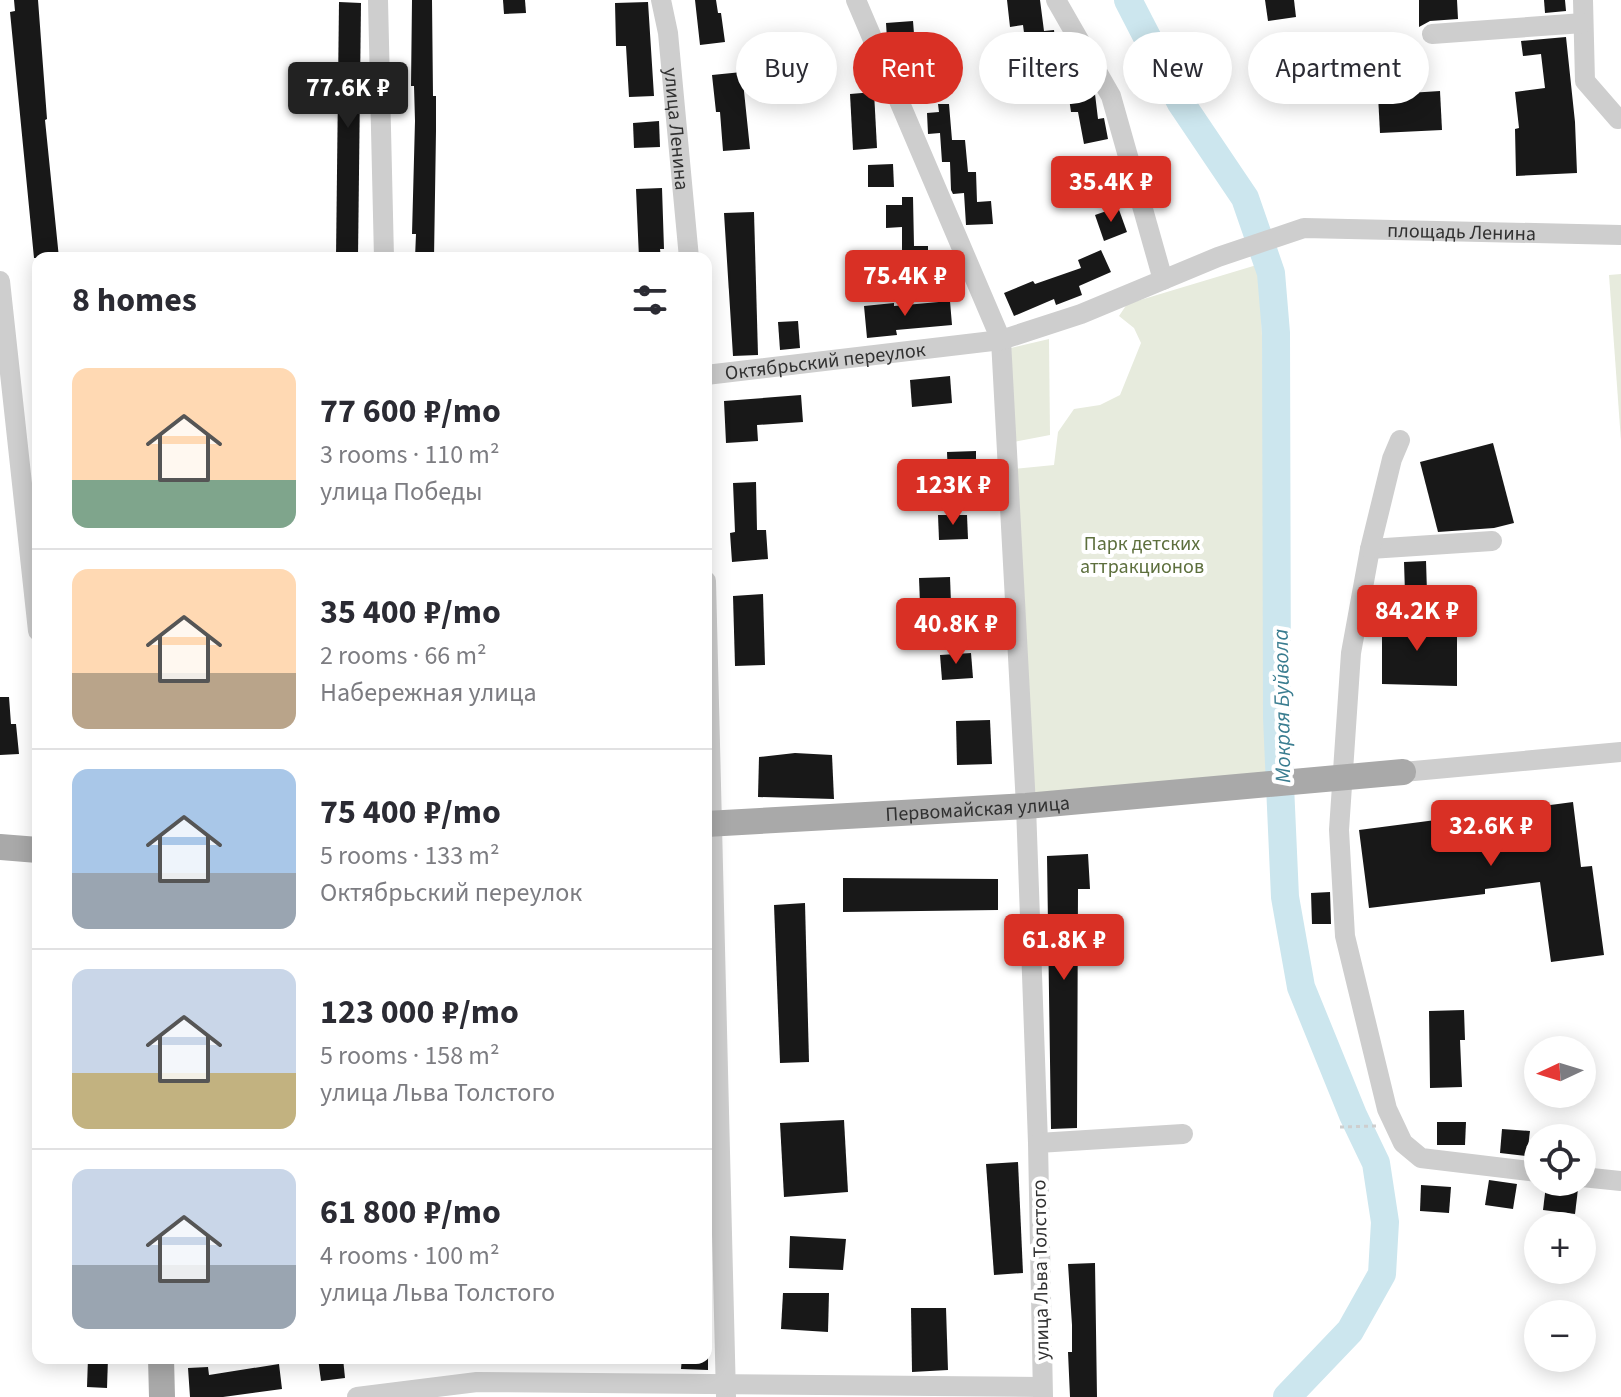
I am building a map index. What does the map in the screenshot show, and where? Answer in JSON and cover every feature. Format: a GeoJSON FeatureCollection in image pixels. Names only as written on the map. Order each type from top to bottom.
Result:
{"type":"FeatureCollection","features":[{"type":"Feature","properties":{"kind":"main road","name":"Первомайская улица"},"geometry":{"type":"LineString","coordinates":[[712,824],[1026,806],[1403,772]]}},
{"type":"Feature","properties":{"kind":"main road"},"geometry":{"type":"LineString","coordinates":[[0,847],[32,850]]}},
{"type":"Feature","properties":{"kind":"main road"},"geometry":{"type":"LineString","coordinates":[[161,1364],[162,1397]]}},
{"type":"Feature","properties":{"kind":"street"},"geometry":{"type":"LineString","coordinates":[[378,0],[384,252]]}},
{"type":"Feature","properties":{"kind":"street","name":"улица Ленина"},"geometry":{"type":"LineString","coordinates":[[661,0],[668,33],[688,252]]}},
{"type":"Feature","properties":{"kind":"street","name":"улица Льва Толстого"},"geometry":{"type":"LineString","coordinates":[[856,0],[1001,340],[1026,806],[1043,1392]]}},
{"type":"Feature","properties":{"kind":"street"},"geometry":{"type":"LineString","coordinates":[[1056,0],[1111,96],[1163,280]]}},
{"type":"Feature","properties":{"kind":"street"},"geometry":{"type":"LineString","coordinates":[[1583,0],[1585,81],[1618,119],[1621,118]]}},
{"type":"Feature","properties":{"kind":"street"},"geometry":{"type":"LineString","coordinates":[[1432,34],[1583,23]]}},
{"type":"Feature","properties":{"kind":"street","name":"площадь Ленина"},"geometry":{"type":"LineString","coordinates":[[1218,257],[1304,228],[1621,235]]}},
{"type":"Feature","properties":{"kind":"street","name":"Октябрьский переулок"},"geometry":{"type":"LineString","coordinates":[[712,374],[1001,340],[1081,314],[1218,257]]}},
{"type":"Feature","properties":{"kind":"street"},"geometry":{"type":"LineString","coordinates":[[0,281],[32,576]]}},
{"type":"Feature","properties":{"kind":"street"},"geometry":{"type":"LineString","coordinates":[[1400,440],[1392,459],[1370,549],[1331,779],[1339,830],[1345,936],[1387,1109],[1403,1143],[1421,1158],[1524,1170]]}},
{"type":"Feature","properties":{"kind":"street"},"geometry":{"type":"LineString","coordinates":[[1370,549],[1492,541]]}},
{"type":"Feature","properties":{"kind":"street"},"geometry":{"type":"LineString","coordinates":[[1403,772],[1621,752]]}},
{"type":"Feature","properties":{"kind":"street"},"geometry":{"type":"LineString","coordinates":[[712,891],[727,1391]]}},
{"type":"Feature","properties":{"kind":"street"},"geometry":{"type":"LineString","coordinates":[[1038,1143],[1183,1134]]}},
{"type":"Feature","properties":{"kind":"street"},"geometry":{"type":"LineString","coordinates":[[1596,1178],[1621,1181]]}},
{"type":"Feature","properties":{"kind":"street"},"geometry":{"type":"LineString","coordinates":[[357,1397],[477,1382],[727,1391],[1043,1392]]}},
{"type":"Feature","properties":{"kind":"path"},"geometry":{"type":"LineString","coordinates":[[1340,1127],[1381,1126]]}},
{"type":"Feature","properties":{"kind":"green space","name":"Парк детских аттракционов"},"geometry":{"type":"Polygon","coordinates":[[[1260,264],[1274,773],[1031,800],[1013,469],[1054,465],[1058,432],[1074,409],[1100,405],[1120,395],[1141,343],[1134,328],[1119,316],[1127,304],[1260,264]]]}},
{"type":"Feature","properties":{"kind":"green space"},"geometry":{"type":"Polygon","coordinates":[[[1621,274],[1621,441],[1609,275],[1621,274]]]}},
{"type":"Feature","properties":{"kind":"green space"},"geometry":{"type":"Polygon","coordinates":[[[1049,339],[1050,435],[1014,442],[1011,348],[1049,339]]]}},
{"type":"Feature","properties":{"kind":"building"},"geometry":{"type":"Polygon","coordinates":[[[14,0],[38,0],[45,120],[58,252],[33,252],[10,12],[15,11],[14,0]]]}},
{"type":"Feature","properties":{"kind":"building"},"geometry":{"type":"Polygon","coordinates":[[[412,0],[432,0],[433,96],[436,96],[434,252],[415,252],[416,234],[412,234],[415,121],[414,86],[411,86],[412,0]]]}},
{"type":"Feature","properties":{"kind":"building"},"geometry":{"type":"Polygon","coordinates":[[[503,0],[525,0],[526,13],[504,14],[503,0]]]}},
{"type":"Feature","properties":{"kind":"building"},"geometry":{"type":"Polygon","coordinates":[[[695,0],[716,0],[725,42],[700,45],[695,0]]]}},
{"type":"Feature","properties":{"kind":"building"},"geometry":{"type":"Polygon","coordinates":[[[1007,0],[1040,0],[1044,31],[1054,32],[1024,32],[1023,25],[1010,27],[1007,0]]]}},
{"type":"Feature","properties":{"kind":"building"},"geometry":{"type":"Polygon","coordinates":[[[1265,0],[1294,0],[1296,17],[1268,21],[1265,0]]]}},
{"type":"Feature","properties":{"kind":"building"},"geometry":{"type":"Polygon","coordinates":[[[1419,0],[1457,0],[1458,19],[1430,21],[1419,27],[1419,0]]]}},
{"type":"Feature","properties":{"kind":"building"},"geometry":{"type":"Polygon","coordinates":[[[1544,0],[1565,0],[1566,11],[1545,13],[1544,0]]]}},
{"type":"Feature","properties":{"kind":"building"},"geometry":{"type":"Polygon","coordinates":[[[339,2],[361,3],[358,252],[336,252],[339,2]]]}},
{"type":"Feature","properties":{"kind":"building"},"geometry":{"type":"Polygon","coordinates":[[[648,2],[654,96],[629,97],[626,46],[616,46],[615,3],[648,2]]]}},
{"type":"Feature","properties":{"kind":"building"},"geometry":{"type":"Polygon","coordinates":[[[913,21],[914,32],[887,32],[886,23],[913,21]]]}},
{"type":"Feature","properties":{"kind":"building"},"geometry":{"type":"Polygon","coordinates":[[[1566,37],[1577,173],[1516,176],[1515,129],[1519,128],[1515,92],[1545,88],[1541,54],[1523,56],[1521,41],[1566,37]]]}},
{"type":"Feature","properties":{"kind":"building"},"geometry":{"type":"Polygon","coordinates":[[[736,73],[736,104],[745,104],[750,149],[723,151],[720,112],[716,112],[712,75],[736,73]]]}},
{"type":"Feature","properties":{"kind":"building"},"geometry":{"type":"Polygon","coordinates":[[[1440,91],[1442,130],[1380,133],[1378,104],[1429,104],[1429,92],[1440,91]]]}},
{"type":"Feature","properties":{"kind":"building"},"geometry":{"type":"Polygon","coordinates":[[[850,94],[853,94],[853,104],[875,104],[877,148],[853,150],[850,94]]]}},
{"type":"Feature","properties":{"kind":"building"},"geometry":{"type":"Polygon","coordinates":[[[938,104],[949,104],[952,140],[965,140],[968,172],[976,172],[977,202],[991,201],[993,224],[966,225],[964,193],[953,194],[951,190],[950,162],[942,162],[940,133],[928,134],[927,113],[939,112],[938,104]]]}},
{"type":"Feature","properties":{"kind":"building"},"geometry":{"type":"Polygon","coordinates":[[[1070,104],[1096,104],[1098,119],[1104,118],[1108,139],[1084,144],[1078,112],[1071,112],[1070,104]]]}},
{"type":"Feature","properties":{"kind":"building"},"geometry":{"type":"Polygon","coordinates":[[[659,121],[660,147],[634,148],[633,123],[659,121]]]}},
{"type":"Feature","properties":{"kind":"building"},"geometry":{"type":"Polygon","coordinates":[[[893,164],[894,187],[868,187],[868,165],[893,164]]]}},
{"type":"Feature","properties":{"kind":"building"},"geometry":{"type":"Polygon","coordinates":[[[1118,168],[1126,197],[1105,203],[1096,175],[1118,168]]]}},
{"type":"Feature","properties":{"kind":"building"},"geometry":{"type":"Polygon","coordinates":[[[662,188],[664,249],[660,249],[660,252],[639,252],[636,189],[662,188]]]}},
{"type":"Feature","properties":{"kind":"building"},"geometry":{"type":"Polygon","coordinates":[[[902,197],[913,197],[914,246],[928,246],[928,270],[902,270],[902,227],[886,228],[886,205],[902,205],[902,197]]]}},
{"type":"Feature","properties":{"kind":"building"},"geometry":{"type":"Polygon","coordinates":[[[1118,207],[1127,232],[1104,241],[1095,215],[1118,207]]]}},
{"type":"Feature","properties":{"kind":"building"},"geometry":{"type":"Polygon","coordinates":[[[754,212],[758,355],[733,356],[724,213],[754,212]]]}},
{"type":"Feature","properties":{"kind":"building"},"geometry":{"type":"Polygon","coordinates":[[[1101,250],[1111,272],[1079,286],[1082,295],[1056,305],[1054,299],[1014,316],[1004,293],[1033,281],[1035,284],[1081,268],[1078,260],[1101,250]]]}},
{"type":"Feature","properties":{"kind":"building"},"geometry":{"type":"Polygon","coordinates":[[[950,301],[952,325],[896,330],[897,335],[867,338],[864,306],[950,301]]]}},
{"type":"Feature","properties":{"kind":"building"},"geometry":{"type":"Polygon","coordinates":[[[798,321],[800,348],[780,350],[778,322],[798,321]]]}},
{"type":"Feature","properties":{"kind":"building"},"geometry":{"type":"Polygon","coordinates":[[[950,376],[952,403],[912,407],[910,380],[950,376]]]}},
{"type":"Feature","properties":{"kind":"building"},"geometry":{"type":"Polygon","coordinates":[[[801,395],[803,422],[757,425],[758,441],[726,443],[724,401],[801,395]]]}},
{"type":"Feature","properties":{"kind":"building"},"geometry":{"type":"Polygon","coordinates":[[[1493,443],[1514,523],[1494,528],[1438,532],[1420,462],[1493,443]]]}},
{"type":"Feature","properties":{"kind":"building"},"geometry":{"type":"Polygon","coordinates":[[[976,451],[976,478],[948,479],[947,452],[976,451]]]}},
{"type":"Feature","properties":{"kind":"building"},"geometry":{"type":"Polygon","coordinates":[[[756,482],[757,530],[766,530],[768,559],[732,562],[730,533],[735,532],[733,483],[756,482]]]}},
{"type":"Feature","properties":{"kind":"building"},"geometry":{"type":"Polygon","coordinates":[[[938,515],[967,515],[968,539],[939,540],[938,515]]]}},
{"type":"Feature","properties":{"kind":"building"},"geometry":{"type":"Polygon","coordinates":[[[1426,561],[1427,593],[1405,593],[1404,562],[1426,561]]]}},
{"type":"Feature","properties":{"kind":"building"},"geometry":{"type":"Polygon","coordinates":[[[950,577],[951,603],[920,604],[919,578],[950,577]]]}},
{"type":"Feature","properties":{"kind":"building"},"geometry":{"type":"Polygon","coordinates":[[[763,594],[765,665],[735,666],[733,596],[763,594]]]}},
{"type":"Feature","properties":{"kind":"building"},"geometry":{"type":"Polygon","coordinates":[[[1388,604],[1411,604],[1411,634],[1457,635],[1457,686],[1382,684],[1382,634],[1388,634],[1388,604]]]}},
{"type":"Feature","properties":{"kind":"building"},"geometry":{"type":"Polygon","coordinates":[[[971,653],[973,678],[942,680],[940,655],[971,653]]]}},
{"type":"Feature","properties":{"kind":"building"},"geometry":{"type":"Polygon","coordinates":[[[0,697],[9,697],[11,724],[16,724],[19,754],[0,755],[0,697]]]}},
{"type":"Feature","properties":{"kind":"building"},"geometry":{"type":"Polygon","coordinates":[[[990,720],[992,764],[957,765],[956,721],[990,720]]]}},
{"type":"Feature","properties":{"kind":"building"},"geometry":{"type":"Polygon","coordinates":[[[795,753],[832,755],[834,799],[758,797],[759,757],[795,753]]]}},
{"type":"Feature","properties":{"kind":"building"},"geometry":{"type":"Polygon","coordinates":[[[1573,802],[1581,867],[1592,866],[1604,955],[1551,962],[1540,882],[1485,889],[1485,894],[1369,908],[1359,830],[1573,802]]]}},
{"type":"Feature","properties":{"kind":"building"},"geometry":{"type":"Polygon","coordinates":[[[1088,854],[1090,889],[1078,889],[1077,1128],[1051,1129],[1047,856],[1088,854]]]}},
{"type":"Feature","properties":{"kind":"building"},"geometry":{"type":"Polygon","coordinates":[[[843,878],[998,879],[998,910],[843,912],[843,878]]]}},
{"type":"Feature","properties":{"kind":"building"},"geometry":{"type":"Polygon","coordinates":[[[1330,892],[1331,924],[1312,924],[1311,893],[1330,892]]]}},
{"type":"Feature","properties":{"kind":"building"},"geometry":{"type":"Polygon","coordinates":[[[805,903],[809,1062],[780,1063],[774,905],[805,903]]]}},
{"type":"Feature","properties":{"kind":"building"},"geometry":{"type":"Polygon","coordinates":[[[1464,1010],[1465,1040],[1460,1040],[1462,1087],[1430,1088],[1429,1011],[1464,1010]]]}},
{"type":"Feature","properties":{"kind":"building"},"geometry":{"type":"Polygon","coordinates":[[[844,1120],[848,1192],[784,1197],[780,1123],[844,1120]]]}},
{"type":"Feature","properties":{"kind":"building"},"geometry":{"type":"Polygon","coordinates":[[[1437,1122],[1466,1122],[1465,1145],[1437,1145],[1437,1122]]]}},
{"type":"Feature","properties":{"kind":"building"},"geometry":{"type":"Polygon","coordinates":[[[1502,1129],[1524,1131],[1524,1156],[1500,1153],[1502,1129]]]}},
{"type":"Feature","properties":{"kind":"building"},"geometry":{"type":"Polygon","coordinates":[[[1018,1162],[1023,1273],[994,1275],[986,1164],[1018,1162]]]}},
{"type":"Feature","properties":{"kind":"building"},"geometry":{"type":"Polygon","coordinates":[[[1489,1180],[1517,1184],[1513,1209],[1485,1205],[1489,1180]]]}},
{"type":"Feature","properties":{"kind":"building"},"geometry":{"type":"Polygon","coordinates":[[[1421,1185],[1451,1187],[1449,1213],[1420,1211],[1421,1185]]]}},
{"type":"Feature","properties":{"kind":"building"},"geometry":{"type":"Polygon","coordinates":[[[1545,1196],[1577,1196],[1575,1212],[1543,1210],[1545,1196]]]}},
{"type":"Feature","properties":{"kind":"building"},"geometry":{"type":"Polygon","coordinates":[[[790,1236],[846,1239],[843,1270],[789,1268],[790,1236]]]}},
{"type":"Feature","properties":{"kind":"building"},"geometry":{"type":"Polygon","coordinates":[[[1095,1263],[1097,1397],[1070,1397],[1068,1352],[1072,1352],[1072,1325],[1068,1264],[1095,1263]]]}},
{"type":"Feature","properties":{"kind":"building"},"geometry":{"type":"Polygon","coordinates":[[[783,1293],[829,1293],[828,1332],[781,1329],[783,1293]]]}},
{"type":"Feature","properties":{"kind":"building"},"geometry":{"type":"Polygon","coordinates":[[[911,1308],[946,1308],[948,1370],[912,1372],[911,1308]]]}},
{"type":"Feature","properties":{"kind":"building"},"geometry":{"type":"Polygon","coordinates":[[[88,1364],[108,1364],[107,1388],[87,1387],[88,1364]]]}},
{"type":"Feature","properties":{"kind":"building"},"geometry":{"type":"Polygon","coordinates":[[[279,1364],[282,1389],[223,1397],[190,1397],[188,1368],[208,1367],[209,1375],[279,1364]]]}},
{"type":"Feature","properties":{"kind":"building"},"geometry":{"type":"Polygon","coordinates":[[[319,1364],[344,1364],[345,1378],[321,1381],[319,1364]]]}},
{"type":"Feature","properties":{"kind":"building"},"geometry":{"type":"Polygon","coordinates":[[[681,1364],[708,1364],[708,1370],[681,1369],[681,1364]]]}},
{"type":"Feature","properties":{"kind":"waterway","name":"Мокрая Буйвола"},"geometry":{"type":"LineString","coordinates":[[1128,0],[1181,103],[1245,198],[1271,273],[1276,333],[1277,718],[1285,897],[1301,987],[1376,1163],[1385,1222],[1382,1274],[1350,1331],[1287,1397]]}}]}
